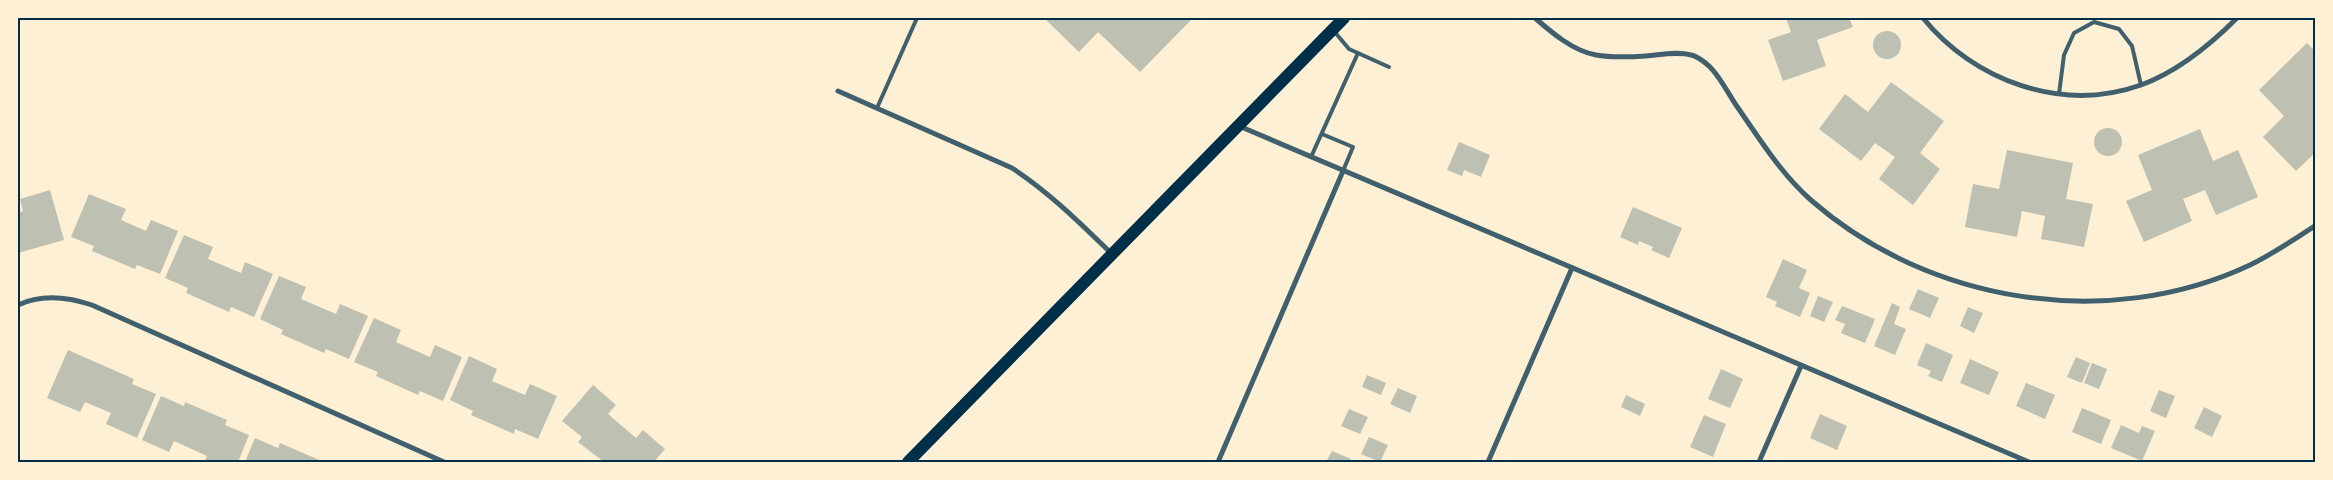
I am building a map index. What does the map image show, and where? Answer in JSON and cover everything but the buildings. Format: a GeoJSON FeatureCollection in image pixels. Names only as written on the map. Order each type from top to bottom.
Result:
{"type":"FeatureCollection","features":[{"type":"Feature","properties":{"kind":"main road"},"geometry":{"type":"LineString","coordinates":[[908,462],[1344,18]]}},
{"type":"Feature","properties":{"kind":"street"},"geometry":{"type":"LineString","coordinates":[[1535,18],[1574,46],[1594,55],[1619,57],[1692,55],[1711,68],[1773,159],[1794,183],[1827,213],[1872,245],[1897,258],[1943,277],[1982,288],[2042,300],[2075,303],[2172,292],[2234,272],[2267,256],[2316,225]]}},
{"type":"Feature","properties":{"kind":"street"},"geometry":{"type":"LineString","coordinates":[[1923,18],[1934,31],[1962,56],[1995,76],[2037,90],[2060,94],[2102,94],[2142,85],[2182,63],[2203,48],[2237,18]]}},
{"type":"Feature","properties":{"kind":"street"},"geometry":{"type":"LineString","coordinates":[[838,91],[1019,173],[1052,197],[1112,254]]}},
{"type":"Feature","properties":{"kind":"street"},"geometry":{"type":"LineString","coordinates":[[1239,126],[2029,462]]}},
{"type":"Feature","properties":{"kind":"street"},"geometry":{"type":"LineString","coordinates":[[1218,462],[1343,171]]}},
{"type":"Feature","properties":{"kind":"street"},"geometry":{"type":"LineString","coordinates":[[1488,462],[1572,268]]}},
{"type":"Feature","properties":{"kind":"street"},"geometry":{"type":"LineString","coordinates":[[18,305],[27,300],[70,298],[92,305],[444,462]]}},
{"type":"Feature","properties":{"kind":"street"},"geometry":{"type":"LineString","coordinates":[[1759,462],[1801,366]]}},
{"type":"Feature","properties":{"kind":"lane"},"geometry":{"type":"LineString","coordinates":[[877,108],[917,18]]}},
{"type":"Feature","properties":{"kind":"lane"},"geometry":{"type":"LineString","coordinates":[[2060,94],[2064,55],[2074,33],[2094,22],[2119,29],[2132,46],[2142,85]]}},
{"type":"Feature","properties":{"kind":"lane"},"geometry":{"type":"LineString","coordinates":[[1332,29],[1349,49],[1389,67]]}},
{"type":"Feature","properties":{"kind":"lane"},"geometry":{"type":"LineString","coordinates":[[1311,157],[1358,53]]}},
{"type":"Feature","properties":{"kind":"lane"},"geometry":{"type":"LineString","coordinates":[[1322,134],[1353,147],[1343,171]]}}]}
